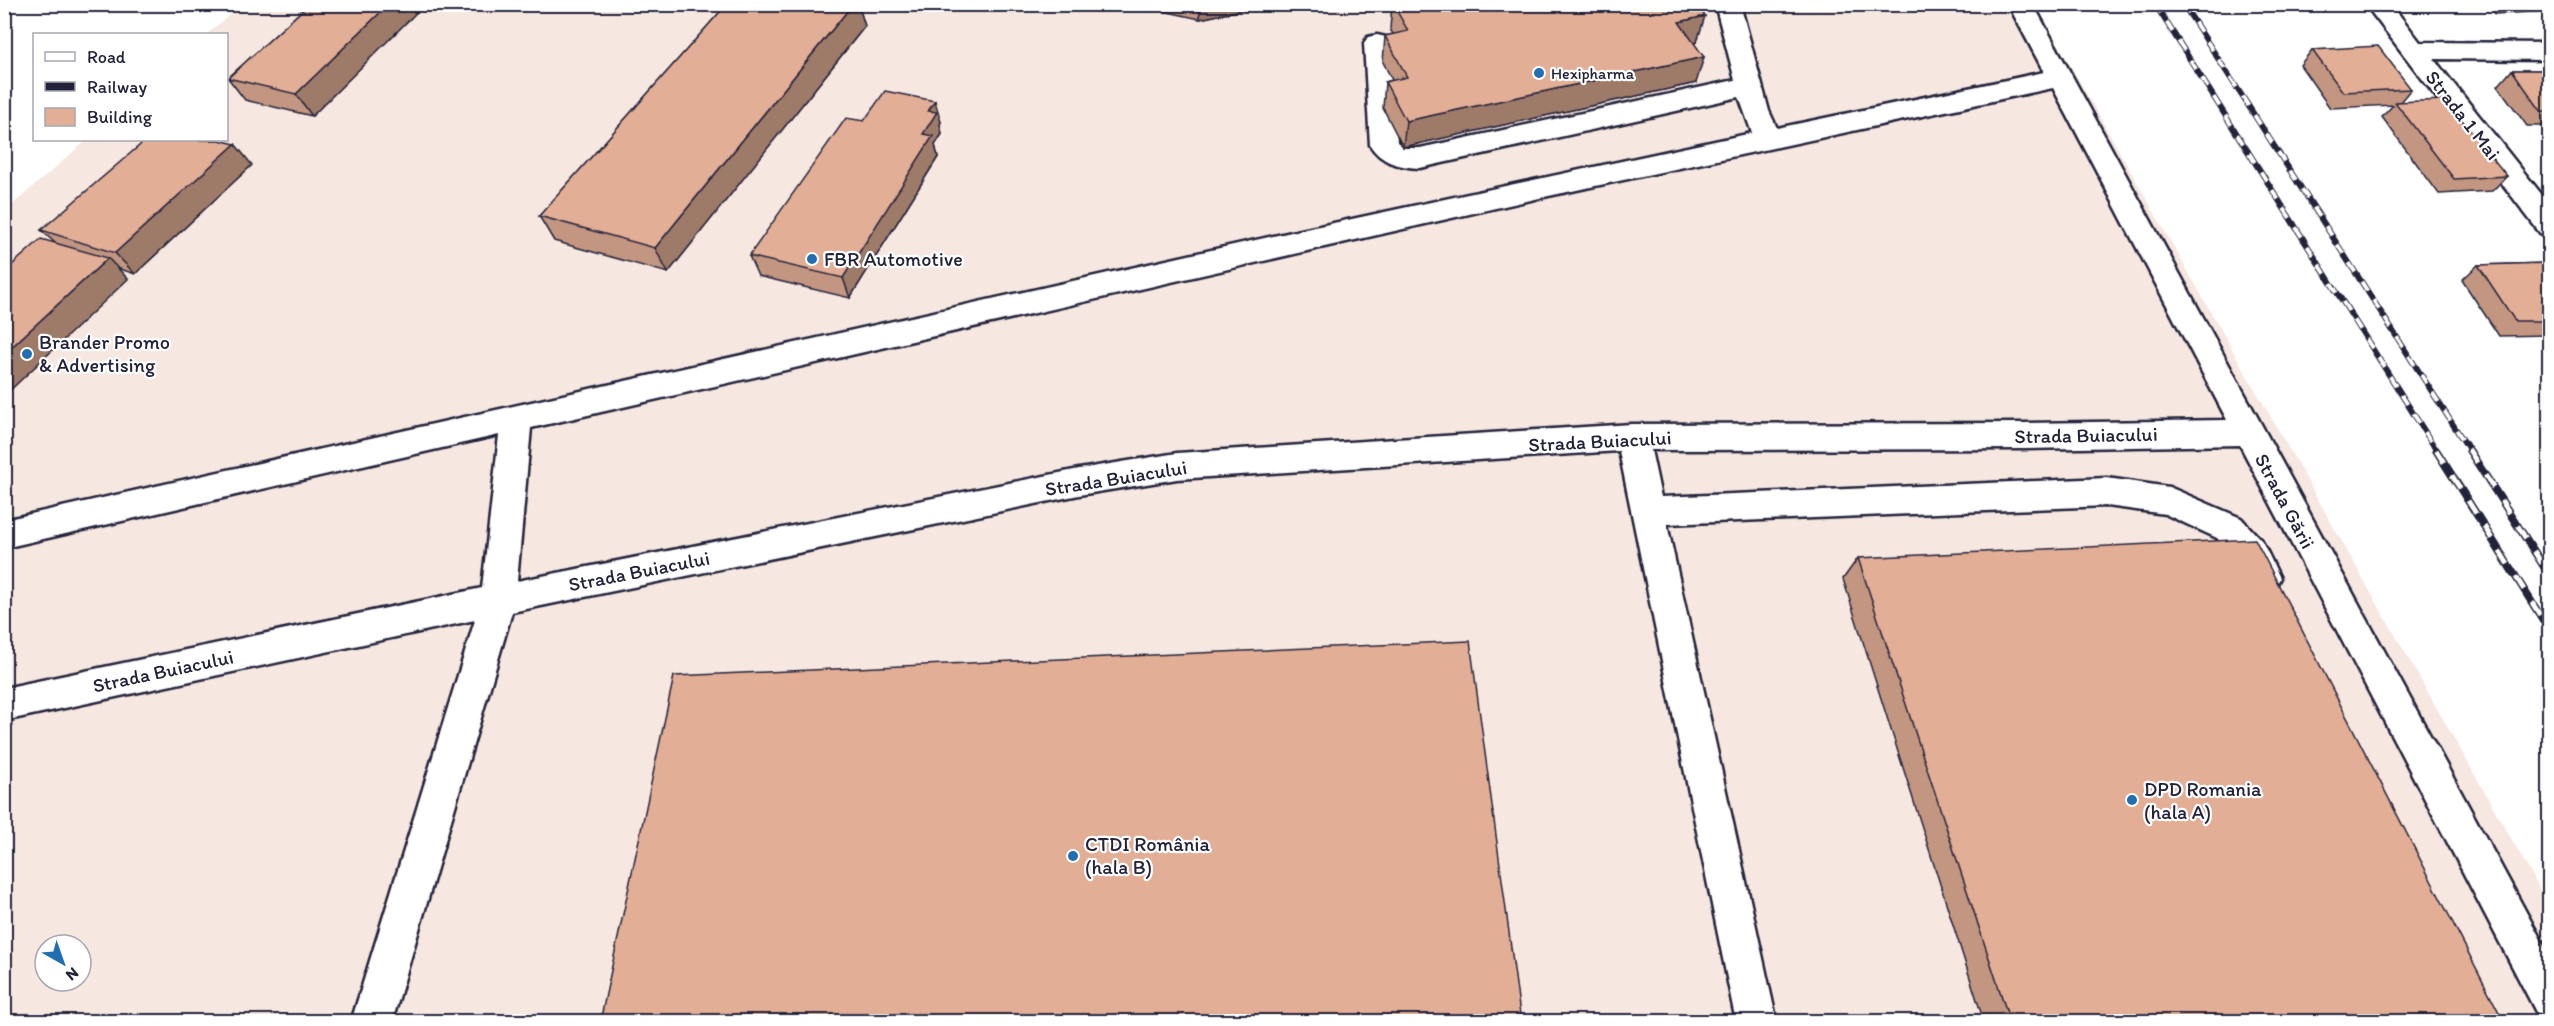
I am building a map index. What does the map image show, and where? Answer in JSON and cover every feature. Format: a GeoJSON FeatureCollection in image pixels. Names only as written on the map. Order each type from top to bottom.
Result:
{"type":"FeatureCollection","features":[{"type":"Feature","properties":{"kind":"street"},"geometry":{"type":"LineString","coordinates":[[1727,4],[1756,111],[1768,138]]}},
{"type":"Feature","properties":{"kind":"street","name":"Strada Gării"},"geometry":{"type":"LineString","coordinates":[[2020,4],[2114,176],[2550,998]]}},
{"type":"Feature","properties":{"kind":"street","name":"Strada 1 Mai"},"geometry":{"type":"LineString","coordinates":[[2377,4],[2550,226]]}},
{"type":"Feature","properties":{"kind":"street"},"geometry":{"type":"LineString","coordinates":[[1377,44],[1384,144],[1391,153],[1401,158],[1420,158],[1750,86]]}},
{"type":"Feature","properties":{"kind":"street"},"geometry":{"type":"LineString","coordinates":[[2412,50],[2550,52]]}},
{"type":"Feature","properties":{"kind":"street"},"geometry":{"type":"LineString","coordinates":[[4,534],[1466,203],[2059,78]]}},
{"type":"Feature","properties":{"kind":"street"},"geometry":{"type":"LineString","coordinates":[[371,1022],[498,600],[516,419]]}},
{"type":"Feature","properties":{"kind":"street","name":"Strada Buiacului"},"geometry":{"type":"LineString","coordinates":[[4,705],[498,600],[1067,484],[1177,466],[1632,437],[2013,436],[2248,432]]}},
{"type":"Feature","properties":{"kind":"street"},"geometry":{"type":"LineString","coordinates":[[1632,437],[1756,1022]]}},
{"type":"Feature","properties":{"kind":"street"},"geometry":{"type":"LineString","coordinates":[[1647,511],[2107,492],[2169,501],[2229,528],[2250,551],[2277,603]]}},
{"type":"Feature","properties":{"kind":"shaded area"},"geometry":{"type":"Polygon","coordinates":[[[241,5],[2036,5],[2549,905],[2549,1021],[5,1021],[4,212],[86,141],[228,141],[228,33],[208,33],[241,5]]]}},
{"type":"Feature","properties":{"kind":"building"},"geometry":{"type":"Polygon","coordinates":[[[309,4],[389,4],[296,94],[228,78],[309,4]]]}},
{"type":"Feature","properties":{"kind":"building"},"geometry":{"type":"Polygon","coordinates":[[[727,4],[853,4],[655,248],[539,216],[727,4]]]}},
{"type":"Feature","properties":{"kind":"building","name":"Hexipharma"},"geometry":{"type":"Polygon","coordinates":[[[1393,4],[1696,4],[1705,16],[1679,22],[1704,57],[1406,121],[1385,82],[1407,77],[1385,36],[1408,31],[1393,4]]]}},
{"type":"Feature","properties":{"kind":"building"},"geometry":{"type":"Polygon","coordinates":[[[2378,46],[2411,89],[2343,92],[2312,50],[2378,46]]]}},
{"type":"Feature","properties":{"kind":"building"},"geometry":{"type":"Polygon","coordinates":[[[2512,70],[2550,70],[2550,111],[2541,111],[2512,70]]]}},
{"type":"Feature","properties":{"kind":"building"},"geometry":{"type":"Polygon","coordinates":[[[885,91],[935,101],[928,111],[937,112],[923,134],[933,136],[843,278],[749,256],[846,118],[864,121],[885,91]]]}},
{"type":"Feature","properties":{"kind":"building"},"geometry":{"type":"Polygon","coordinates":[[[2446,100],[2507,176],[2454,179],[2395,102],[2446,100]]]}},
{"type":"Feature","properties":{"kind":"building"},"geometry":{"type":"Polygon","coordinates":[[[145,141],[223,141],[235,144],[115,253],[41,230],[145,141]]]}},
{"type":"Feature","properties":{"kind":"building"},"geometry":{"type":"Polygon","coordinates":[[[41,239],[108,258],[4,354],[4,272],[41,239]]]}},
{"type":"Feature","properties":{"kind":"building"},"geometry":{"type":"Polygon","coordinates":[[[2550,263],[2550,321],[2515,321],[2478,265],[2550,263]]]}},
{"type":"Feature","properties":{"kind":"building","name":"DPD Romania (hala A)"},"geometry":{"type":"Polygon","coordinates":[[[2255,539],[2504,1022],[2010,1022],[1858,558],[2255,539]]]}},
{"type":"Feature","properties":{"kind":"building","name":"CTDI România (hala B)"},"geometry":{"type":"Polygon","coordinates":[[[1470,641],[1521,1022],[600,1022],[674,676],[1470,641]]]}},
{"type":"Feature","properties":{"kind":"railway"},"geometry":{"type":"LineString","coordinates":[[2155,4],[2437,451]]}},
{"type":"Feature","properties":{"kind":"railway"},"geometry":{"type":"LineString","coordinates":[[2183,4],[2470,451]]}},
{"type":"Feature","properties":{"kind":"railway"},"geometry":{"type":"LineString","coordinates":[[2436,450],[2550,631]]}},
{"type":"Feature","properties":{"kind":"railway"},"geometry":{"type":"LineString","coordinates":[[2469,450],[2550,576]]}},
{"type":"Feature","properties":{"kind":"place","name":"Hexipharma"},"geometry":{"type":"Point","coordinates":[1539,73]}},
{"type":"Feature","properties":{"kind":"place","name":"FBR Automotive"},"geometry":{"type":"Point","coordinates":[812,259]}},
{"type":"Feature","properties":{"kind":"place","name":"Brander Promo & Advertising"},"geometry":{"type":"Point","coordinates":[27,354]}},
{"type":"Feature","properties":{"kind":"place","name":"DPD Romania (hala A)"},"geometry":{"type":"Point","coordinates":[2132,800]}},
{"type":"Feature","properties":{"kind":"place","name":"CTDI România (hala B)"},"geometry":{"type":"Point","coordinates":[1073,856]}}]}
